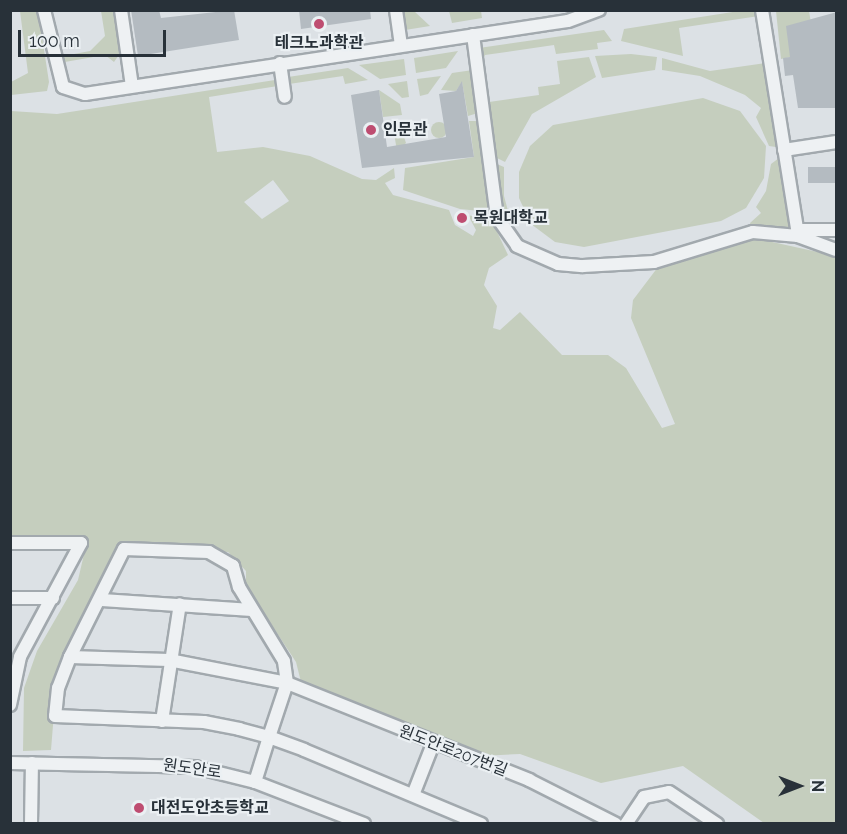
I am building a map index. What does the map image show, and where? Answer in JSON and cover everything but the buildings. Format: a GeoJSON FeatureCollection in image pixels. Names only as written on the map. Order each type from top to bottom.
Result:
{"type":"FeatureCollection","features":[{"type":"Feature","properties":{"kind":"street"},"geometry":{"type":"LineString","coordinates":[[44,10],[63,87],[85,94],[473,35],[599,10]]}},
{"type":"Feature","properties":{"kind":"street"},"geometry":{"type":"LineString","coordinates":[[121,10],[132,86]]}},
{"type":"Feature","properties":{"kind":"street"},"geometry":{"type":"LineString","coordinates":[[396,10],[401,45]]}},
{"type":"Feature","properties":{"kind":"street"},"geometry":{"type":"LineString","coordinates":[[762,10],[798,233]]}},
{"type":"Feature","properties":{"kind":"street"},"geometry":{"type":"LineString","coordinates":[[473,35],[497,217],[517,246],[558,264],[627,266],[753,232],[798,233],[837,230]]}},
{"type":"Feature","properties":{"kind":"street"},"geometry":{"type":"LineString","coordinates":[[280,63],[285,97]]}},
{"type":"Feature","properties":{"kind":"street"},"geometry":{"type":"LineString","coordinates":[[784,150],[837,142]]}},
{"type":"Feature","properties":{"kind":"street"},"geometry":{"type":"LineString","coordinates":[[798,233],[837,250]]}},
{"type":"Feature","properties":{"kind":"street"},"geometry":{"type":"LineString","coordinates":[[10,543],[81,543],[53,598],[15,657],[10,705]]}},
{"type":"Feature","properties":{"kind":"street"},"geometry":{"type":"LineString","coordinates":[[255,782],[269,737],[287,682],[284,661],[252,610],[233,566],[209,552],[124,549],[102,600],[70,657],[58,688],[55,716],[204,722],[269,737],[481,824]]}},
{"type":"Feature","properties":{"kind":"street"},"geometry":{"type":"LineString","coordinates":[[10,598],[53,598]]}},
{"type":"Feature","properties":{"kind":"street"},"geometry":{"type":"LineString","coordinates":[[102,600],[252,610]]}},
{"type":"Feature","properties":{"kind":"street"},"geometry":{"type":"LineString","coordinates":[[162,721],[169,660],[180,604]]}},
{"type":"Feature","properties":{"kind":"street","name":"원도안로207번길"},"geometry":{"type":"LineString","coordinates":[[70,657],[169,660],[287,682],[433,744],[529,780],[616,824]]}},
{"type":"Feature","properties":{"kind":"street"},"geometry":{"type":"LineString","coordinates":[[413,795],[433,744]]}},
{"type":"Feature","properties":{"kind":"street","name":"원도안로"},"geometry":{"type":"LineString","coordinates":[[10,763],[195,767],[255,782],[364,824]]}},
{"type":"Feature","properties":{"kind":"street"},"geometry":{"type":"LineString","coordinates":[[31,824],[32,763]]}},
{"type":"Feature","properties":{"kind":"street"},"geometry":{"type":"LineString","coordinates":[[626,824],[644,797],[669,792],[717,824]]}},
{"type":"Feature","properties":{"kind":"green space"},"geometry":{"type":"Polygon","coordinates":[[[20,11],[38,11],[49,82],[47,91],[11,95],[11,82],[28,73],[20,11]]]}},
{"type":"Feature","properties":{"kind":"green space"},"geometry":{"type":"Polygon","coordinates":[[[101,11],[115,11],[121,52],[114,62],[105,55],[59,63],[58,57],[90,51],[105,36],[101,11]]]}},
{"type":"Feature","properties":{"kind":"green space"},"geometry":{"type":"Polygon","coordinates":[[[402,11],[414,11],[430,26],[405,30],[402,11]]]}},
{"type":"Feature","properties":{"kind":"green space"},"geometry":{"type":"Polygon","coordinates":[[[449,11],[481,11],[482,18],[452,23],[449,11]]]}},
{"type":"Feature","properties":{"kind":"green space"},"geometry":{"type":"Polygon","coordinates":[[[739,11],[758,11],[759,16],[679,28],[683,56],[621,41],[624,29],[739,11]]]}},
{"type":"Feature","properties":{"kind":"green space"},"geometry":{"type":"Polygon","coordinates":[[[776,11],[809,11],[811,23],[791,57],[781,59],[776,11]]]}},
{"type":"Feature","properties":{"kind":"green space"},"geometry":{"type":"Polygon","coordinates":[[[604,30],[612,41],[597,43],[598,49],[556,54],[554,45],[485,55],[482,62],[479,48],[604,30]]]}},
{"type":"Feature","properties":{"kind":"green space"},"geometry":{"type":"Polygon","coordinates":[[[458,51],[446,68],[416,73],[414,58],[458,51]]]}},
{"type":"Feature","properties":{"kind":"green space"},"geometry":{"type":"Polygon","coordinates":[[[631,54],[657,57],[655,70],[602,78],[595,56],[631,54]]]}},
{"type":"Feature","properties":{"kind":"green space"},"geometry":{"type":"Polygon","coordinates":[[[589,57],[596,77],[532,114],[505,162],[491,155],[486,96],[489,102],[539,95],[538,87],[560,84],[557,61],[589,57]]]}},
{"type":"Feature","properties":{"kind":"green space"},"geometry":{"type":"Polygon","coordinates":[[[662,58],[710,71],[766,63],[776,147],[769,146],[756,117],[761,108],[745,95],[700,76],[662,70],[662,58]]]}},
{"type":"Feature","properties":{"kind":"green space"},"geometry":{"type":"Polygon","coordinates":[[[404,59],[406,75],[380,79],[359,65],[404,59]]]}},
{"type":"Feature","properties":{"kind":"green space"},"geometry":{"type":"Polygon","coordinates":[[[348,68],[368,80],[345,84],[343,76],[289,84],[288,77],[348,68]]]}},
{"type":"Feature","properties":{"kind":"green space"},"geometry":{"type":"Polygon","coordinates":[[[473,70],[478,113],[468,116],[462,82],[456,91],[441,90],[452,73],[473,70]]]}},
{"type":"Feature","properties":{"kind":"green space"},"geometry":{"type":"Polygon","coordinates":[[[441,76],[428,94],[420,96],[417,79],[441,76]]]}},
{"type":"Feature","properties":{"kind":"green space"},"geometry":{"type":"Polygon","coordinates":[[[275,80],[278,86],[209,97],[217,152],[263,147],[310,156],[362,179],[376,180],[394,168],[395,178],[385,183],[393,195],[449,210],[455,225],[473,236],[476,230],[468,215],[492,221],[508,255],[489,268],[484,285],[497,306],[493,328],[500,330],[520,312],[562,355],[608,355],[626,368],[662,428],[675,424],[631,318],[633,300],[658,267],[754,238],[836,256],[836,823],[764,823],[683,766],[601,783],[520,754],[481,756],[302,686],[296,662],[246,586],[246,571],[228,552],[122,549],[56,688],[51,750],[23,751],[24,688],[37,651],[78,580],[88,537],[11,535],[11,111],[57,114],[275,80]],[[273,180],[244,202],[262,219],[289,201],[273,180]]]}},
{"type":"Feature","properties":{"kind":"green space"},"geometry":{"type":"Polygon","coordinates":[[[407,81],[409,97],[402,98],[388,84],[407,81]]]}},
{"type":"Feature","properties":{"kind":"green space"},"geometry":{"type":"Polygon","coordinates":[[[379,90],[400,104],[402,115],[383,117],[379,90]]]}},
{"type":"Feature","properties":{"kind":"green space"},"geometry":{"type":"Polygon","coordinates":[[[703,98],[740,111],[766,146],[764,178],[746,208],[721,221],[584,247],[555,242],[531,224],[519,198],[519,172],[530,146],[553,125],[703,98]]]}},
{"type":"Feature","properties":{"kind":"green space"},"geometry":{"type":"Polygon","coordinates":[[[469,121],[479,121],[490,212],[460,209],[403,190],[405,168],[474,157],[469,121]]]}},
{"type":"Feature","properties":{"kind":"green space"},"geometry":{"type":"Polygon","coordinates":[[[439,122],[445,124],[447,130],[445,136],[439,138],[433,136],[431,130],[433,124],[439,122]]]}},
{"type":"Feature","properties":{"kind":"green space"},"geometry":{"type":"Polygon","coordinates":[[[400,125],[406,143],[397,151],[393,127],[400,125]]]}},
{"type":"Feature","properties":{"kind":"green space"},"geometry":{"type":"Polygon","coordinates":[[[779,158],[793,233],[751,228],[750,223],[761,213],[756,207],[766,191],[771,164],[779,158]]]}},
{"type":"Feature","properties":{"kind":"green space"},"geometry":{"type":"Polygon","coordinates":[[[492,162],[504,167],[504,196],[514,233],[504,219],[492,162]]]}},
{"type":"Feature","properties":{"kind":"place","name":"테크노과학관"},"geometry":{"type":"Point","coordinates":[319,24]}},
{"type":"Feature","properties":{"kind":"place","name":"인문관"},"geometry":{"type":"Point","coordinates":[371,130]}},
{"type":"Feature","properties":{"kind":"place","name":"목원대학교"},"geometry":{"type":"Point","coordinates":[462,218]}},
{"type":"Feature","properties":{"kind":"place","name":"대전도안초등학교"},"geometry":{"type":"Point","coordinates":[139,808]}}]}
